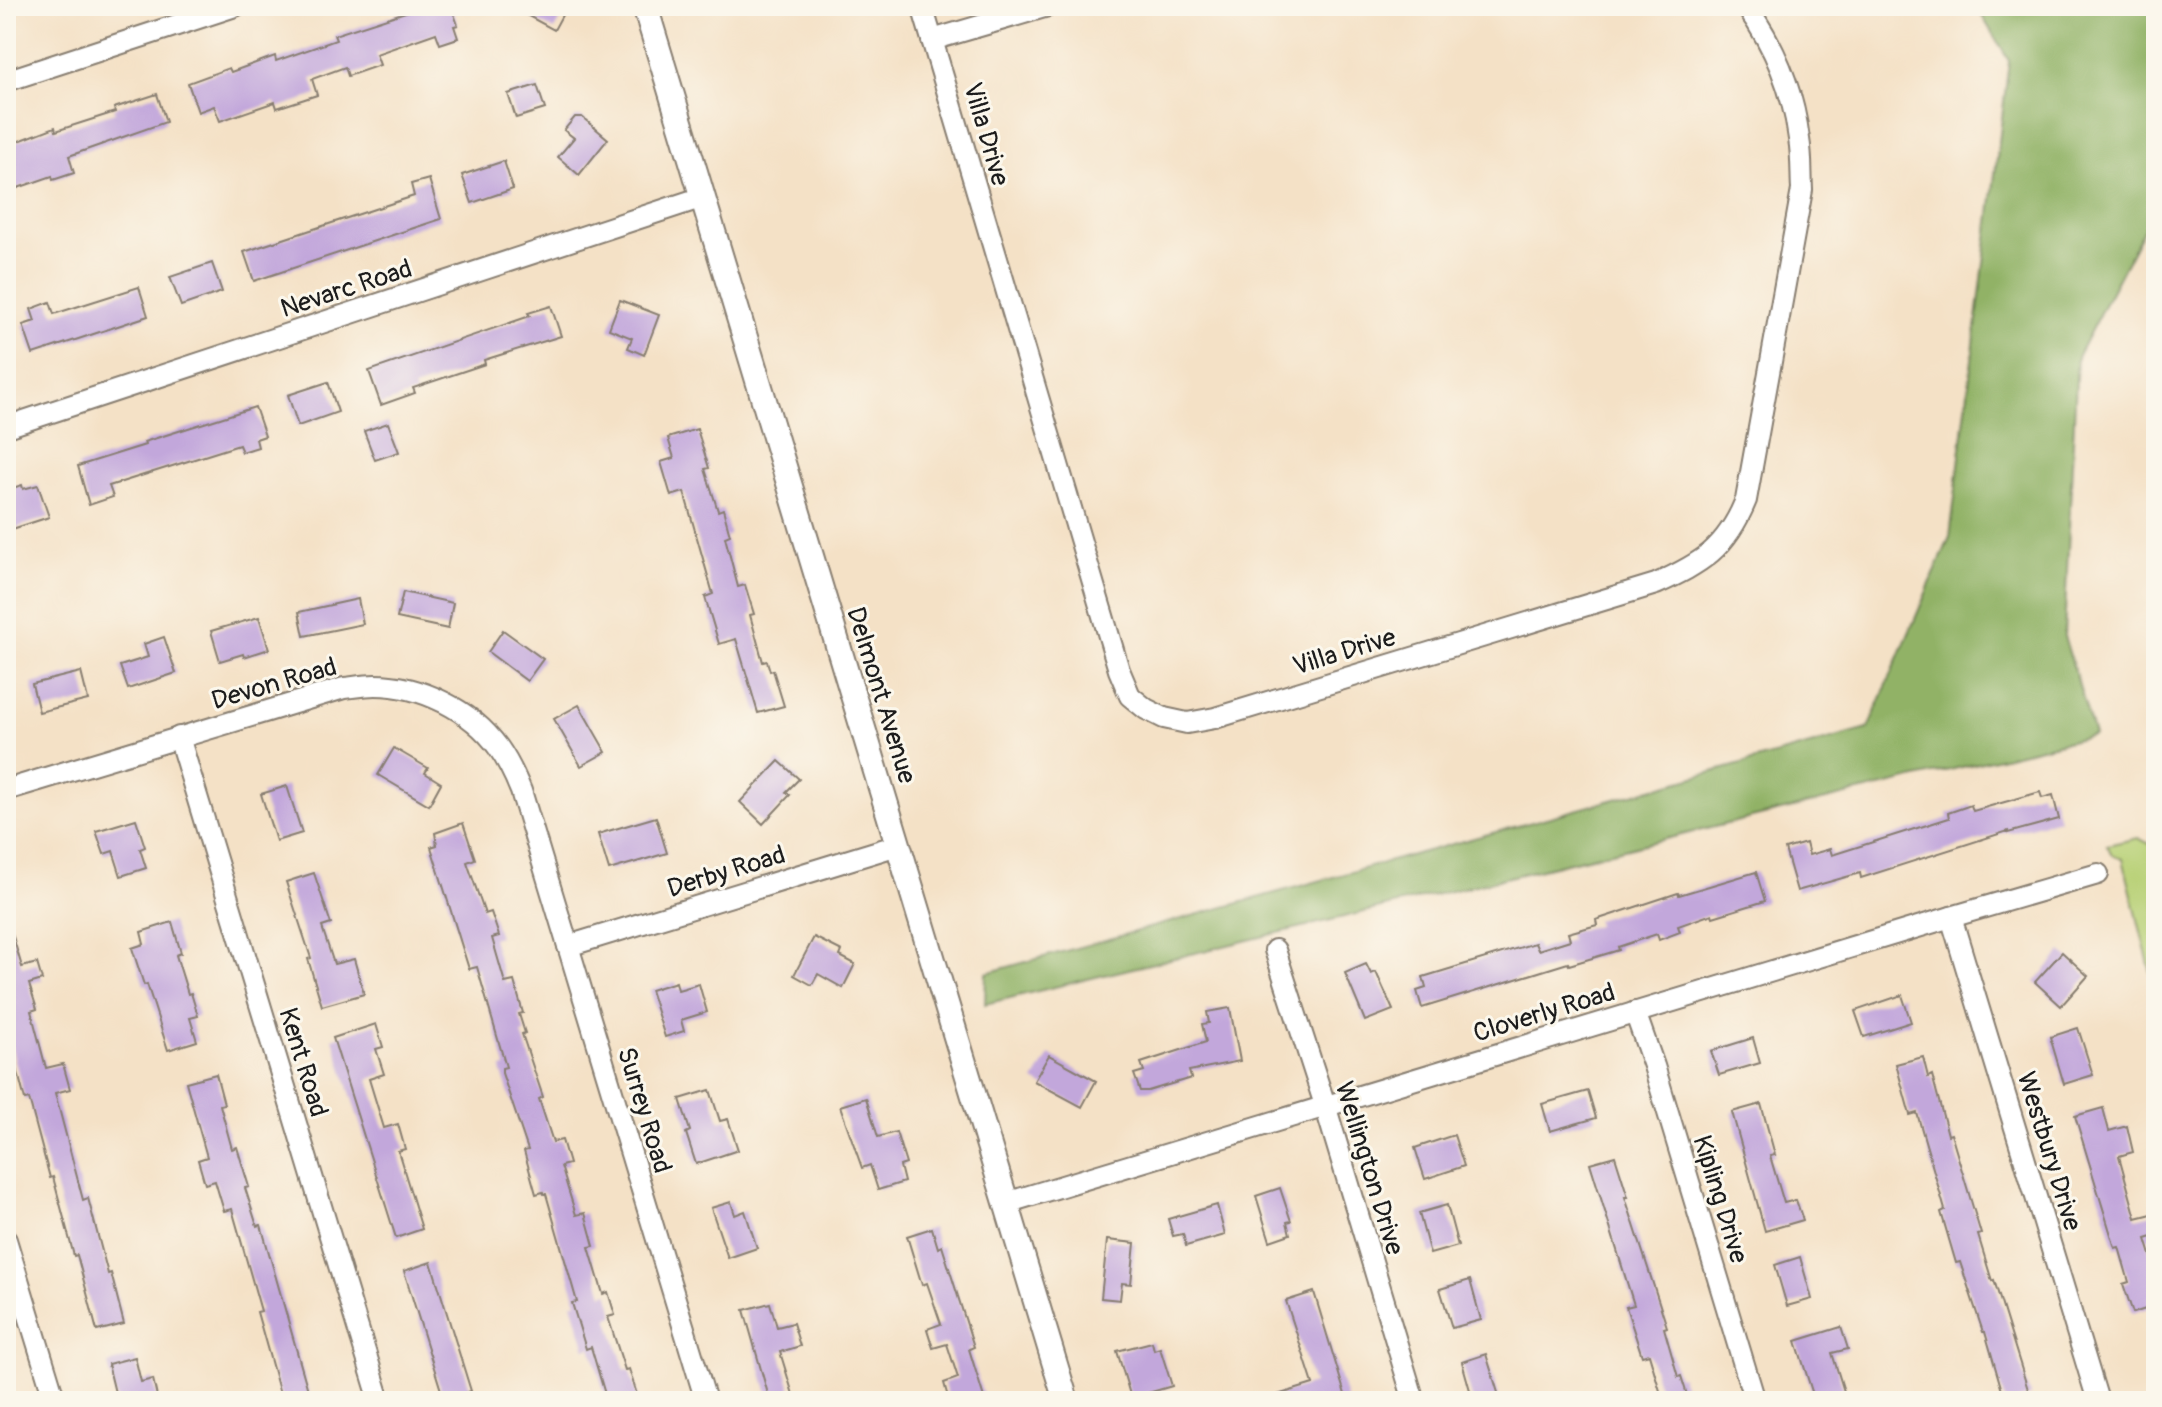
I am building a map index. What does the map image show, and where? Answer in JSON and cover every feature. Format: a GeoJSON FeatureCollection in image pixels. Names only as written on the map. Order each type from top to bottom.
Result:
{"type":"FeatureCollection","features":[{"type":"Feature","properties":{"kind":"street"},"geometry":{"type":"LineString","coordinates":[[6,81],[235,6]]}},
{"type":"Feature","properties":{"kind":"street","name":"Delmont Avenue"},"geometry":{"type":"LineString","coordinates":[[645,6],[1066,1401]]}},
{"type":"Feature","properties":{"kind":"street","name":"Villa Drive"},"geometry":{"type":"LineString","coordinates":[[922,6],[1119,670],[1130,696],[1146,709],[1164,718],[1187,723],[1215,718],[1656,584],[1695,565],[1724,540],[1737,522],[1746,500],[1802,190],[1800,143],[1791,99],[1783,73],[1746,6]]}},
{"type":"Feature","properties":{"kind":"street"},"geometry":{"type":"LineString","coordinates":[[932,40],[1048,6]]}},
{"type":"Feature","properties":{"kind":"street","name":"Nevarc Road"},"geometry":{"type":"LineString","coordinates":[[6,427],[703,197]]}},
{"type":"Feature","properties":{"kind":"street","name":"Devon Road"},"geometry":{"type":"LineString","coordinates":[[6,790],[344,688],[375,685],[426,694],[455,708],[476,724],[497,746],[513,772],[534,834]]}},
{"type":"Feature","properties":{"kind":"street","name":"Kent Road"},"geometry":{"type":"LineString","coordinates":[[179,737],[380,1401]]}},
{"type":"Feature","properties":{"kind":"street","name":"Surrey Road"},"geometry":{"type":"LineString","coordinates":[[534,834],[706,1401]]}},
{"type":"Feature","properties":{"kind":"street","name":"Derby Road"},"geometry":{"type":"LineString","coordinates":[[568,946],[898,845]]}},
{"type":"Feature","properties":{"kind":"street","name":"Cloverly Road"},"geometry":{"type":"LineString","coordinates":[[1006,1203],[2098,874]]}},
{"type":"Feature","properties":{"kind":"street","name":"Westbury Drive"},"geometry":{"type":"LineString","coordinates":[[1951,917],[2098,1401]]}},
{"type":"Feature","properties":{"kind":"street","name":"Wellington Drive"},"geometry":{"type":"LineString","coordinates":[[1275,950],[1414,1401]]}},
{"type":"Feature","properties":{"kind":"street","name":"Kipling Drive"},"geometry":{"type":"LineString","coordinates":[[1635,1012],[1755,1401]]}},
{"type":"Feature","properties":{"kind":"street"},"geometry":{"type":"LineString","coordinates":[[6,1240],[55,1401]]}},
{"type":"Feature","properties":{"kind":"green space"},"geometry":{"type":"Polygon","coordinates":[[[1976,6],[2156,6],[2156,205],[2077,357],[2064,636],[2094,735],[985,1004],[986,973],[1868,729],[1950,537],[2009,61],[1976,6]]]}},
{"type":"Feature","properties":{"kind":"green space"},"geometry":{"type":"Polygon","coordinates":[[[2138,838],[2156,847],[2156,993],[2123,859],[2112,855],[2107,845],[2138,838]]]}},
{"type":"Feature","properties":{"kind":"building"},"geometry":{"type":"Polygon","coordinates":[[[424,6],[451,6],[458,25],[454,26],[458,38],[440,44],[436,33],[376,54],[380,65],[348,76],[345,67],[312,79],[317,95],[277,108],[275,102],[220,121],[214,106],[198,112],[188,83],[275,56],[276,61],[336,40],[334,35],[424,6]]]}},
{"type":"Feature","properties":{"kind":"building"},"geometry":{"type":"Polygon","coordinates":[[[510,6],[567,6],[554,30],[510,6]]]}},
{"type":"Feature","properties":{"kind":"building"},"geometry":{"type":"Polygon","coordinates":[[[537,85],[545,109],[516,118],[508,94],[537,85]]]}},
{"type":"Feature","properties":{"kind":"building"},"geometry":{"type":"Polygon","coordinates":[[[157,94],[166,122],[69,156],[74,173],[53,180],[52,176],[6,192],[6,146],[55,127],[56,131],[115,112],[114,108],[157,94]]]}},
{"type":"Feature","properties":{"kind":"building"},"geometry":{"type":"Polygon","coordinates":[[[575,117],[582,117],[608,139],[579,175],[558,157],[574,138],[564,130],[575,117]]]}},
{"type":"Feature","properties":{"kind":"building"},"geometry":{"type":"Polygon","coordinates":[[[504,161],[513,189],[472,203],[462,175],[504,161]]]}},
{"type":"Feature","properties":{"kind":"building"},"geometry":{"type":"Polygon","coordinates":[[[429,179],[441,219],[254,281],[244,252],[414,196],[411,184],[429,179]]]}},
{"type":"Feature","properties":{"kind":"building"},"geometry":{"type":"Polygon","coordinates":[[[212,263],[222,292],[181,306],[170,277],[212,263]]]}},
{"type":"Feature","properties":{"kind":"building"},"geometry":{"type":"Polygon","coordinates":[[[139,287],[148,316],[33,354],[23,325],[35,321],[31,309],[50,302],[54,314],[139,287]]]}},
{"type":"Feature","properties":{"kind":"building"},"geometry":{"type":"Polygon","coordinates":[[[620,300],[659,315],[644,355],[628,348],[632,338],[609,329],[620,300]]]}},
{"type":"Feature","properties":{"kind":"building"},"geometry":{"type":"Polygon","coordinates":[[[551,306],[561,336],[484,360],[485,364],[413,388],[415,393],[381,405],[369,371],[551,306]]]}},
{"type":"Feature","properties":{"kind":"building"},"geometry":{"type":"Polygon","coordinates":[[[328,382],[338,412],[298,426],[288,395],[328,382]]]}},
{"type":"Feature","properties":{"kind":"building"},"geometry":{"type":"Polygon","coordinates":[[[255,407],[265,436],[256,439],[258,447],[242,452],[239,445],[109,486],[113,497],[89,505],[78,466],[255,407]]]}},
{"type":"Feature","properties":{"kind":"building"},"geometry":{"type":"Polygon","coordinates":[[[388,423],[399,452],[375,460],[364,431],[388,423]]]}},
{"type":"Feature","properties":{"kind":"building"},"geometry":{"type":"Polygon","coordinates":[[[697,429],[718,511],[723,509],[730,535],[725,537],[738,587],[745,585],[763,662],[767,661],[770,671],[773,670],[784,706],[758,713],[736,639],[719,644],[705,597],[713,594],[684,492],[671,496],[661,462],[674,458],[668,438],[697,429]]]}},
{"type":"Feature","properties":{"kind":"building"},"geometry":{"type":"Polygon","coordinates":[[[22,485],[23,489],[38,485],[49,517],[6,531],[6,490],[22,485]]]}},
{"type":"Feature","properties":{"kind":"building"},"geometry":{"type":"Polygon","coordinates":[[[403,592],[453,603],[448,629],[397,618],[403,592]]]}},
{"type":"Feature","properties":{"kind":"building"},"geometry":{"type":"Polygon","coordinates":[[[358,599],[363,624],[304,636],[299,612],[358,599]]]}},
{"type":"Feature","properties":{"kind":"building"},"geometry":{"type":"Polygon","coordinates":[[[259,617],[269,649],[220,661],[211,631],[259,617]]]}},
{"type":"Feature","properties":{"kind":"building"},"geometry":{"type":"Polygon","coordinates":[[[503,630],[543,659],[527,681],[488,652],[503,630]]]}},
{"type":"Feature","properties":{"kind":"building"},"geometry":{"type":"Polygon","coordinates":[[[164,637],[176,673],[128,689],[120,666],[148,657],[144,644],[164,637]]]}},
{"type":"Feature","properties":{"kind":"building"},"geometry":{"type":"Polygon","coordinates":[[[81,672],[88,700],[39,712],[32,684],[81,672]]]}},
{"type":"Feature","properties":{"kind":"building"},"geometry":{"type":"Polygon","coordinates":[[[579,705],[606,752],[581,766],[554,719],[579,705]]]}},
{"type":"Feature","properties":{"kind":"building"},"geometry":{"type":"Polygon","coordinates":[[[394,748],[428,768],[425,773],[441,783],[429,805],[378,775],[394,748]]]}},
{"type":"Feature","properties":{"kind":"building"},"geometry":{"type":"Polygon","coordinates":[[[779,761],[799,779],[786,792],[790,795],[763,824],[740,802],[779,761]]]}},
{"type":"Feature","properties":{"kind":"building"},"geometry":{"type":"Polygon","coordinates":[[[287,786],[302,833],[276,841],[261,794],[287,786]]]}},
{"type":"Feature","properties":{"kind":"building"},"geometry":{"type":"Polygon","coordinates":[[[2040,792],[2042,798],[2053,795],[2059,819],[2008,831],[1861,878],[1860,873],[1797,891],[1785,849],[1806,843],[1809,855],[1830,849],[1832,855],[1949,818],[1948,813],[1971,805],[1973,811],[2040,792]]]}},
{"type":"Feature","properties":{"kind":"building"},"geometry":{"type":"Polygon","coordinates":[[[656,817],[667,853],[609,870],[598,834],[656,817]]]}},
{"type":"Feature","properties":{"kind":"building"},"geometry":{"type":"Polygon","coordinates":[[[136,819],[145,847],[140,849],[146,868],[121,876],[113,851],[104,854],[96,831],[136,819]]]}},
{"type":"Feature","properties":{"kind":"building"},"geometry":{"type":"Polygon","coordinates":[[[463,823],[475,859],[467,862],[485,914],[491,912],[499,936],[492,938],[505,983],[514,981],[523,1013],[519,1014],[525,1033],[522,1034],[543,1097],[539,1099],[553,1142],[562,1140],[569,1164],[561,1166],[576,1215],[585,1213],[594,1246],[589,1247],[603,1294],[608,1292],[615,1315],[608,1317],[625,1370],[629,1369],[639,1401],[607,1401],[591,1347],[586,1349],[572,1303],[577,1302],[546,1194],[536,1194],[524,1151],[528,1150],[502,1073],[502,1068],[506,1067],[477,967],[469,969],[431,847],[437,845],[435,833],[463,823]]]}},
{"type":"Feature","properties":{"kind":"building"},"geometry":{"type":"Polygon","coordinates":[[[1756,872],[1765,901],[1678,926],[1680,932],[1659,940],[1657,934],[1618,947],[1619,950],[1422,1008],[1417,991],[1426,988],[1423,977],[1535,943],[1538,950],[1570,940],[1568,933],[1597,925],[1596,920],[1756,872]]]}},
{"type":"Feature","properties":{"kind":"building"},"geometry":{"type":"Polygon","coordinates":[[[314,873],[331,924],[322,927],[334,964],[354,959],[364,994],[322,1006],[308,959],[311,958],[286,882],[314,873]]]}},
{"type":"Feature","properties":{"kind":"building"},"geometry":{"type":"Polygon","coordinates":[[[172,922],[181,953],[176,955],[198,1016],[190,1018],[197,1041],[168,1050],[132,948],[144,944],[141,932],[172,922]]]}},
{"type":"Feature","properties":{"kind":"building"},"geometry":{"type":"Polygon","coordinates":[[[11,930],[22,967],[37,963],[42,980],[29,984],[37,1009],[31,1011],[46,1068],[63,1064],[70,1089],[55,1093],[83,1200],[88,1198],[124,1324],[97,1331],[29,1099],[25,1100],[6,1026],[6,931],[11,930]]]}},
{"type":"Feature","properties":{"kind":"building"},"geometry":{"type":"Polygon","coordinates":[[[814,937],[842,951],[840,956],[855,964],[843,988],[818,974],[812,985],[794,975],[814,937]]]}},
{"type":"Feature","properties":{"kind":"building"},"geometry":{"type":"Polygon","coordinates":[[[2062,952],[2088,976],[2061,1006],[2035,982],[2062,952]]]}},
{"type":"Feature","properties":{"kind":"building"},"geometry":{"type":"Polygon","coordinates":[[[1366,964],[1371,974],[1376,972],[1393,1010],[1365,1021],[1345,973],[1366,964]]]}},
{"type":"Feature","properties":{"kind":"building"},"geometry":{"type":"Polygon","coordinates":[[[676,982],[678,990],[699,984],[707,1012],[681,1020],[684,1031],[665,1037],[650,990],[676,982]]]}},
{"type":"Feature","properties":{"kind":"building"},"geometry":{"type":"Polygon","coordinates":[[[1902,995],[1911,1022],[1864,1037],[1855,1011],[1902,995]]]}},
{"type":"Feature","properties":{"kind":"building"},"geometry":{"type":"Polygon","coordinates":[[[1230,1008],[1240,1061],[1189,1071],[1191,1078],[1140,1091],[1134,1074],[1144,1071],[1141,1063],[1206,1042],[1202,1024],[1209,1023],[1207,1012],[1230,1008]]]}},
{"type":"Feature","properties":{"kind":"building"},"geometry":{"type":"Polygon","coordinates":[[[376,1024],[383,1047],[376,1049],[384,1074],[369,1079],[384,1128],[398,1124],[405,1149],[398,1151],[422,1229],[396,1238],[333,1038],[376,1024]]]}},
{"type":"Feature","properties":{"kind":"building"},"geometry":{"type":"Polygon","coordinates":[[[2078,1028],[2093,1075],[2064,1084],[2050,1037],[2078,1028]]]}},
{"type":"Feature","properties":{"kind":"building"},"geometry":{"type":"Polygon","coordinates":[[[1753,1038],[1760,1063],[1719,1075],[1711,1051],[1753,1038]]]}},
{"type":"Feature","properties":{"kind":"building"},"geometry":{"type":"Polygon","coordinates":[[[1049,1055],[1096,1081],[1082,1107],[1034,1081],[1049,1055]]]}},
{"type":"Feature","properties":{"kind":"building"},"geometry":{"type":"Polygon","coordinates":[[[1923,1057],[1928,1077],[1932,1075],[1948,1135],[1951,1134],[1981,1234],[1978,1235],[2030,1396],[2014,1401],[2005,1401],[1985,1332],[1960,1262],[1956,1263],[1941,1212],[1945,1210],[1917,1113],[1910,1115],[1896,1064],[1923,1057]]]}},
{"type":"Feature","properties":{"kind":"building"},"geometry":{"type":"Polygon","coordinates":[[[216,1074],[224,1104],[220,1105],[232,1149],[237,1147],[249,1187],[245,1188],[257,1226],[261,1225],[311,1401],[282,1401],[232,1209],[224,1211],[215,1181],[205,1184],[198,1160],[207,1157],[186,1082],[216,1074]]]}},
{"type":"Feature","properties":{"kind":"building"},"geometry":{"type":"Polygon","coordinates":[[[710,1090],[720,1121],[728,1119],[738,1150],[696,1164],[680,1099],[710,1090]]]}},
{"type":"Feature","properties":{"kind":"building"},"geometry":{"type":"Polygon","coordinates":[[[1588,1091],[1596,1118],[1550,1131],[1542,1104],[1588,1091]]]}},
{"type":"Feature","properties":{"kind":"building"},"geometry":{"type":"Polygon","coordinates":[[[866,1098],[878,1137],[896,1132],[906,1164],[900,1166],[904,1182],[878,1190],[870,1165],[862,1168],[840,1106],[866,1098]]]}},
{"type":"Feature","properties":{"kind":"building"},"geometry":{"type":"Polygon","coordinates":[[[1761,1104],[1775,1155],[1770,1156],[1784,1203],[1796,1200],[1803,1220],[1765,1231],[1732,1112],[1761,1104]]]}},
{"type":"Feature","properties":{"kind":"building"},"geometry":{"type":"Polygon","coordinates":[[[2103,1108],[2109,1131],[2127,1126],[2133,1152],[2119,1156],[2136,1218],[2152,1214],[2156,1228],[2156,1236],[2146,1239],[2156,1271],[2156,1295],[2149,1298],[2152,1307],[2133,1313],[2123,1284],[2129,1282],[2119,1247],[2115,1248],[2075,1116],[2103,1108]]]}},
{"type":"Feature","properties":{"kind":"building"},"geometry":{"type":"Polygon","coordinates":[[[1454,1135],[1464,1166],[1425,1179],[1415,1148],[1454,1135]]]}},
{"type":"Feature","properties":{"kind":"building"},"geometry":{"type":"Polygon","coordinates":[[[1615,1156],[1667,1327],[1664,1328],[1678,1377],[1681,1376],[1689,1401],[1663,1401],[1649,1354],[1642,1356],[1626,1307],[1634,1305],[1590,1163],[1615,1156]]]}},
{"type":"Feature","properties":{"kind":"building"},"geometry":{"type":"Polygon","coordinates":[[[1280,1188],[1291,1221],[1287,1222],[1290,1234],[1270,1241],[1256,1196],[1280,1188]]]}},
{"type":"Feature","properties":{"kind":"building"},"geometry":{"type":"Polygon","coordinates":[[[731,1202],[735,1215],[745,1211],[757,1248],[728,1258],[711,1208],[731,1202]]]}},
{"type":"Feature","properties":{"kind":"building"},"geometry":{"type":"Polygon","coordinates":[[[1217,1205],[1225,1235],[1186,1246],[1183,1234],[1173,1236],[1168,1219],[1217,1205]]]}},
{"type":"Feature","properties":{"kind":"building"},"geometry":{"type":"Polygon","coordinates":[[[1447,1205],[1458,1246],[1430,1254],[1419,1213],[1447,1205]]]}},
{"type":"Feature","properties":{"kind":"building"},"geometry":{"type":"Polygon","coordinates":[[[932,1228],[938,1248],[942,1246],[974,1347],[969,1349],[985,1401],[949,1401],[944,1383],[958,1378],[947,1344],[933,1348],[927,1329],[941,1324],[927,1283],[922,1285],[907,1236],[932,1228]]]}},
{"type":"Feature","properties":{"kind":"building"},"geometry":{"type":"Polygon","coordinates":[[[1107,1240],[1135,1243],[1131,1284],[1122,1283],[1120,1300],[1101,1298],[1107,1240]]]}},
{"type":"Feature","properties":{"kind":"building"},"geometry":{"type":"Polygon","coordinates":[[[1800,1257],[1812,1299],[1787,1306],[1775,1265],[1800,1257]]]}},
{"type":"Feature","properties":{"kind":"building"},"geometry":{"type":"Polygon","coordinates":[[[431,1262],[471,1391],[444,1400],[404,1271],[431,1262]]]}},
{"type":"Feature","properties":{"kind":"building"},"geometry":{"type":"Polygon","coordinates":[[[1470,1280],[1481,1320],[1452,1328],[1440,1289],[1470,1280]]]}},
{"type":"Feature","properties":{"kind":"building"},"geometry":{"type":"Polygon","coordinates":[[[1314,1292],[1347,1401],[1272,1401],[1271,1397],[1313,1384],[1286,1301],[1314,1292]]]}},
{"type":"Feature","properties":{"kind":"building"},"geometry":{"type":"Polygon","coordinates":[[[770,1303],[777,1327],[793,1323],[800,1346],[780,1352],[795,1401],[770,1401],[744,1310],[770,1303]]]}},
{"type":"Feature","properties":{"kind":"building"},"geometry":{"type":"Polygon","coordinates":[[[1841,1327],[1848,1349],[1832,1353],[1847,1401],[1815,1401],[1796,1341],[1841,1327]]]}},
{"type":"Feature","properties":{"kind":"building"},"geometry":{"type":"Polygon","coordinates":[[[1152,1342],[1154,1350],[1160,1348],[1172,1386],[1131,1398],[1117,1351],[1152,1342]]]}},
{"type":"Feature","properties":{"kind":"building"},"geometry":{"type":"Polygon","coordinates":[[[1486,1354],[1499,1396],[1473,1401],[1462,1362],[1486,1354]]]}},
{"type":"Feature","properties":{"kind":"building"},"geometry":{"type":"Polygon","coordinates":[[[135,1357],[141,1382],[153,1379],[158,1401],[117,1401],[108,1364],[135,1357]]]}}]}
